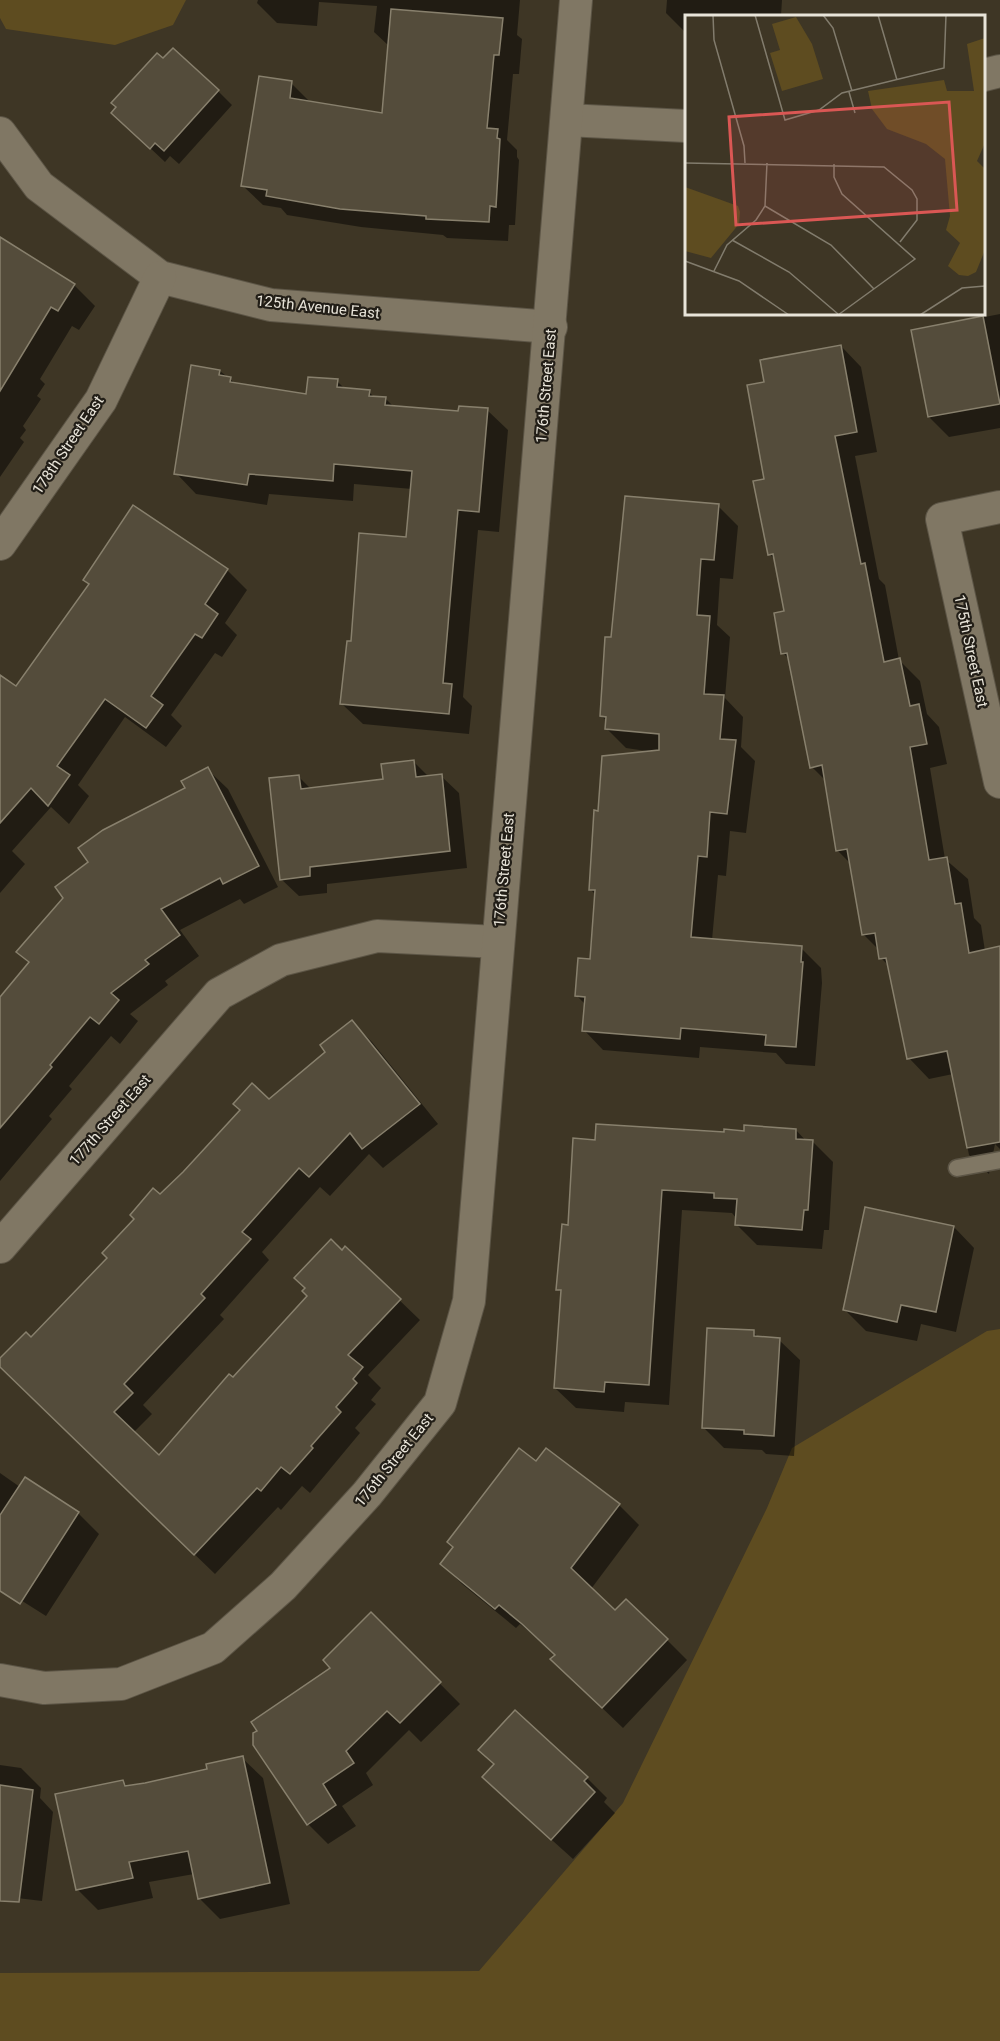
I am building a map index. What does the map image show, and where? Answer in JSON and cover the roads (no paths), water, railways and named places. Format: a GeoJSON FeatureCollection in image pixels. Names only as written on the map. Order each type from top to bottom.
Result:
{"type":"FeatureCollection","features":[{"type":"Feature","properties":{"kind":"street","name":"176th Street East"},"geometry":{"type":"LineString","coordinates":[[0,1680],[44,1688],[121,1684],[213,1648],[283,1586],[367,1494],[440,1403],[468,1301],[551,327],[576,0]]}},
{"type":"Feature","properties":{"kind":"street"},"geometry":{"type":"LineString","coordinates":[[985,75],[1000,71]]}},
{"type":"Feature","properties":{"kind":"street"},"geometry":{"type":"LineString","coordinates":[[567,120],[685,126]]}},
{"type":"Feature","properties":{"kind":"street","name":"125th Avenue East"},"geometry":{"type":"LineString","coordinates":[[0,134],[39,186],[160,277],[271,305],[551,327]]}},
{"type":"Feature","properties":{"kind":"street","name":"178th Street East"},"geometry":{"type":"LineString","coordinates":[[0,544],[101,400],[160,277]]}},
{"type":"Feature","properties":{"kind":"street","name":"175th Street East"},"geometry":{"type":"LineString","coordinates":[[1000,507],[942,519],[1000,782]]}},
{"type":"Feature","properties":{"kind":"street","name":"177th Street East"},"geometry":{"type":"LineString","coordinates":[[0,1247],[219,994],[280,960],[377,936],[498,942]]}},
{"type":"Feature","properties":{"kind":"lane"},"geometry":{"type":"LineString","coordinates":[[957,1168],[1000,1160]]}}]}
